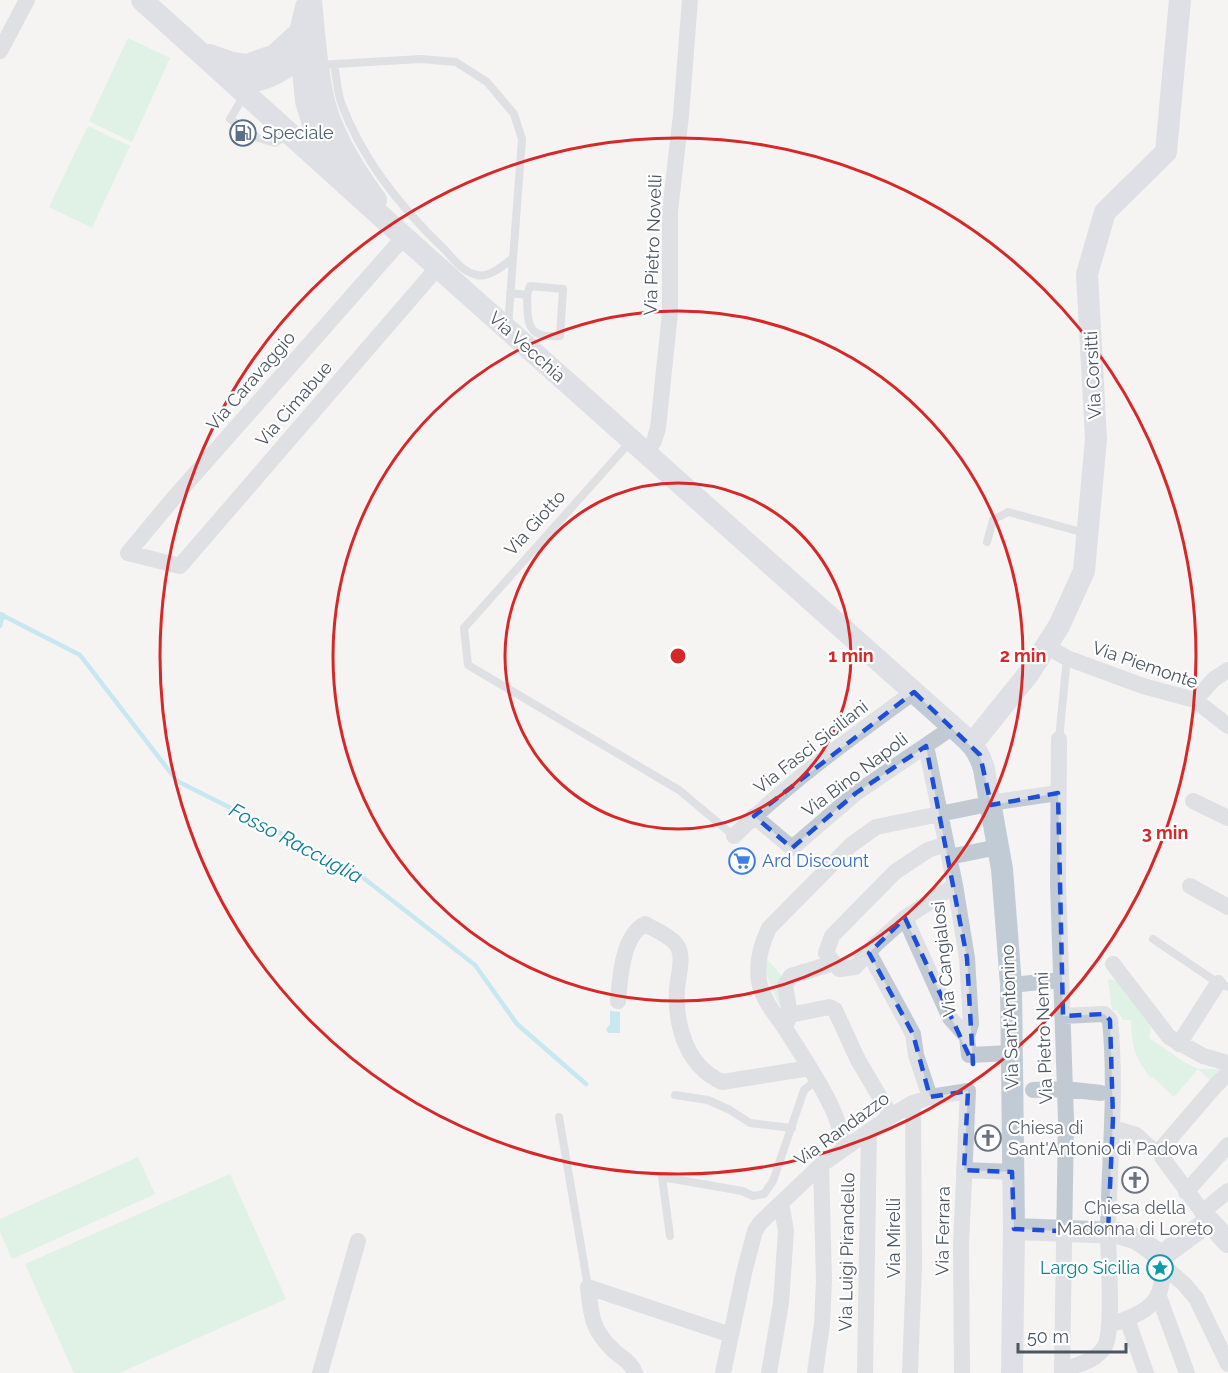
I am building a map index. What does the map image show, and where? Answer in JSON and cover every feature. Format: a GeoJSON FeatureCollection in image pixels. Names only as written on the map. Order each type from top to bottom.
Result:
{"type":"FeatureCollection","features":[{"type":"Feature","properties":{"kind":"street"},"geometry":{"type":"LineString","coordinates":[[0,51],[27,0]]}},
{"type":"Feature","properties":{"kind":"street","name":"Via Vecchia"},"geometry":{"type":"LineString","coordinates":[[142,0],[914,692]]}},
{"type":"Feature","properties":{"kind":"street"},"geometry":{"type":"LineString","coordinates":[[309,0],[313,50],[323,99],[338,138],[362,181],[404,237]]}},
{"type":"Feature","properties":{"kind":"street","name":"Via Pietro Novelli"},"geometry":{"type":"LineString","coordinates":[[639,446],[654,441],[658,428],[670,313],[670,211],[681,115],[690,0]]}},
{"type":"Feature","properties":{"kind":"street","name":"Via Corsitti"},"geometry":{"type":"LineString","coordinates":[[972,744],[1029,673],[1059,626],[1084,571],[1096,439],[1087,274],[1106,212],[1166,152],[1180,0]]}},
{"type":"Feature","properties":{"kind":"street"},"geometry":{"type":"LineString","coordinates":[[196,48],[217,59],[247,65],[275,55],[313,50]]}},
{"type":"Feature","properties":{"kind":"street"},"geometry":{"type":"LineString","coordinates":[[240,89],[272,76],[313,50]]}},
{"type":"Feature","properties":{"kind":"street"},"geometry":{"type":"LineString","coordinates":[[313,50],[306,101],[315,131],[334,173]]}},
{"type":"Feature","properties":{"kind":"street","name":"Via Caravaggio"},"geometry":{"type":"LineString","coordinates":[[180,566],[128,553],[404,237]]}},
{"type":"Feature","properties":{"kind":"street","name":"Via Cimabue"},"geometry":{"type":"LineString","coordinates":[[180,566],[438,267]]}},
{"type":"Feature","properties":{"kind":"street","name":"Via Piemonte"},"geometry":{"type":"LineString","coordinates":[[1046,646],[1067,658],[1143,687],[1195,700],[1228,726]]}},
{"type":"Feature","properties":{"kind":"street"},"geometry":{"type":"LineString","coordinates":[[1195,700],[1214,680],[1228,670]]}},
{"type":"Feature","properties":{"kind":"street","name":"Via Sant'Antonino"},"geometry":{"type":"LineString","coordinates":[[914,692],[972,744],[980,755],[1002,869],[1011,985],[1014,1229],[1012,1373]]}},
{"type":"Feature","properties":{"kind":"street","name":"Via Fasci Siciliani"},"geometry":{"type":"LineString","coordinates":[[734,836],[754,816],[834,750],[914,692]]}},
{"type":"Feature","properties":{"kind":"street","name":"Via Bino Napoli"},"geometry":{"type":"LineString","coordinates":[[754,816],[792,848],[856,794],[953,727]]}},
{"type":"Feature","properties":{"kind":"street","name":"Via Pietro Nenni"},"geometry":{"type":"LineString","coordinates":[[1059,739],[1058,884],[1065,1089],[1062,1372]]}},
{"type":"Feature","properties":{"kind":"street","name":"Via Cangialosi"},"geometry":{"type":"LineString","coordinates":[[926,746],[968,958],[971,1024],[967,1037],[969,1055],[1012,1053]]}},
{"type":"Feature","properties":{"kind":"street"},"geometry":{"type":"LineString","coordinates":[[787,1021],[767,1004],[759,984],[758,962],[764,939],[777,918],[851,845],[876,827],[1059,793]]}},
{"type":"Feature","properties":{"kind":"street"},"geometry":{"type":"LineString","coordinates":[[1193,801],[1228,818]]}},
{"type":"Feature","properties":{"kind":"street"},"geometry":{"type":"LineString","coordinates":[[955,885],[905,918],[855,967],[839,969],[826,952],[832,936],[895,872],[928,850],[998,847]]}},
{"type":"Feature","properties":{"kind":"street"},"geometry":{"type":"LineString","coordinates":[[1190,885],[1228,907]]}},
{"type":"Feature","properties":{"kind":"street"},"geometry":{"type":"LineString","coordinates":[[905,918],[950,1018],[967,1037]]}},
{"type":"Feature","properties":{"kind":"street"},"geometry":{"type":"LineString","coordinates":[[618,1001],[621,962],[637,928],[645,924],[676,943],[680,953],[677,991],[678,1020],[683,1039],[693,1058],[710,1077],[722,1082],[813,1074]]}},
{"type":"Feature","properties":{"kind":"street"},"geometry":{"type":"LineString","coordinates":[[869,953],[913,1034],[916,1055],[930,1097]]}},
{"type":"Feature","properties":{"kind":"street"},"geometry":{"type":"LineString","coordinates":[[834,963],[791,976],[785,988],[787,1021],[833,1110],[845,1147]]}},
{"type":"Feature","properties":{"kind":"street"},"geometry":{"type":"LineString","coordinates":[[1113,964],[1169,1037],[1203,1056],[1228,1063]]}},
{"type":"Feature","properties":{"kind":"street"},"geometry":{"type":"LineString","coordinates":[[1011,985],[1062,980]]}},
{"type":"Feature","properties":{"kind":"street"},"geometry":{"type":"LineString","coordinates":[[1179,1044],[1223,985]]}},
{"type":"Feature","properties":{"kind":"street"},"geometry":{"type":"LineString","coordinates":[[787,1021],[829,1007],[835,1010],[858,1060],[891,1116]]}},
{"type":"Feature","properties":{"kind":"street"},"geometry":{"type":"LineString","coordinates":[[1062,1372],[1097,1366],[1108,1337],[1108,1233],[1113,1128],[1110,1020],[1104,1014],[1063,1016]]}},
{"type":"Feature","properties":{"kind":"street"},"geometry":{"type":"LineString","coordinates":[[1157,1153],[1228,1074]]}},
{"type":"Feature","properties":{"kind":"street"},"geometry":{"type":"LineString","coordinates":[[1033,1090],[1065,1089],[1101,1093]]}},
{"type":"Feature","properties":{"kind":"street","name":"Via Randazzo"},"geometry":{"type":"LineString","coordinates":[[723,1373],[744,1273],[755,1231],[760,1223],[821,1165],[891,1116],[913,1103],[930,1097],[968,1091]]}},
{"type":"Feature","properties":{"kind":"street","name":"Via Ferrara"},"geometry":{"type":"LineString","coordinates":[[962,1373],[961,1245],[968,1091]]}},
{"type":"Feature","properties":{"kind":"street","name":"Via Mirelli"},"geometry":{"type":"LineString","coordinates":[[910,1373],[914,1267],[913,1103]]}},
{"type":"Feature","properties":{"kind":"street"},"geometry":{"type":"LineString","coordinates":[[1113,1128],[1136,1135],[1157,1153],[1205,1217],[1228,1242]]}},
{"type":"Feature","properties":{"kind":"street","name":"Via Luigi Pirandello"},"geometry":{"type":"LineString","coordinates":[[865,1373],[869,1131]]}},
{"type":"Feature","properties":{"kind":"street"},"geometry":{"type":"LineString","coordinates":[[1186,1192],[1228,1145]]}},
{"type":"Feature","properties":{"kind":"street"},"geometry":{"type":"LineString","coordinates":[[815,1373],[822,1324],[824,1280],[821,1165]]}},
{"type":"Feature","properties":{"kind":"street"},"geometry":{"type":"LineString","coordinates":[[964,1170],[1012,1172]]}},
{"type":"Feature","properties":{"kind":"street"},"geometry":{"type":"LineString","coordinates":[[1109,1325],[1147,1310],[1153,1304],[1161,1284],[1160,1261],[1228,1191]]}},
{"type":"Feature","properties":{"kind":"street"},"geometry":{"type":"LineString","coordinates":[[769,1373],[781,1303],[786,1231],[781,1203]]}},
{"type":"Feature","properties":{"kind":"street"},"geometry":{"type":"LineString","coordinates":[[1014,1229],[1118,1233],[1137,1239],[1154,1251],[1160,1261],[1184,1284],[1223,1334],[1228,1364]]}},
{"type":"Feature","properties":{"kind":"street"},"geometry":{"type":"LineString","coordinates":[[320,1373],[358,1241]]}},
{"type":"Feature","properties":{"kind":"street"},"geometry":{"type":"LineString","coordinates":[[635,1373],[633,1365],[612,1349],[592,1322],[588,1287],[732,1335]]}},
{"type":"Feature","properties":{"kind":"street"},"geometry":{"type":"LineString","coordinates":[[1158,1294],[1187,1373]]}},
{"type":"Feature","properties":{"kind":"street"},"geometry":{"type":"LineString","coordinates":[[1127,1319],[1146,1373]]}},
{"type":"Feature","properties":{"kind":"lane"},"geometry":{"type":"LineString","coordinates":[[313,50],[456,63],[487,82],[514,114],[522,139],[508,329]]}},
{"type":"Feature","properties":{"kind":"lane"},"geometry":{"type":"LineString","coordinates":[[313,50],[363,148],[386,186],[423,230],[465,271],[479,276],[498,270],[513,258]]}},
{"type":"Feature","properties":{"kind":"lane"},"geometry":{"type":"LineString","coordinates":[[530,286],[563,289],[560,336],[547,337],[533,331],[528,325],[527,295],[530,286]]}},
{"type":"Feature","properties":{"kind":"lane"},"geometry":{"type":"LineString","coordinates":[[510,293],[527,295]]}},
{"type":"Feature","properties":{"kind":"lane","name":"Via Giotto"},"geometry":{"type":"LineString","coordinates":[[639,446],[464,628],[468,665],[680,790],[734,836]]}},
{"type":"Feature","properties":{"kind":"lane"},"geometry":{"type":"LineString","coordinates":[[987,542],[993,520],[1008,512],[1088,533]]}},
{"type":"Feature","properties":{"kind":"lane"},"geometry":{"type":"LineString","coordinates":[[1059,739],[1067,658]]}},
{"type":"Feature","properties":{"kind":"lane"},"geometry":{"type":"LineString","coordinates":[[1153,939],[1223,985]]}},
{"type":"Feature","properties":{"kind":"lane"},"geometry":{"type":"LineString","coordinates":[[670,1236],[662,1177],[742,1191],[753,1196],[764,1194],[771,1186],[804,1090],[813,1074]]}},
{"type":"Feature","properties":{"kind":"lane"},"geometry":{"type":"LineString","coordinates":[[675,1095],[708,1100],[750,1123],[792,1128]]}},
{"type":"Feature","properties":{"kind":"lane"},"geometry":{"type":"LineString","coordinates":[[559,1118],[588,1287]]}},
{"type":"Feature","properties":{"kind":"highlighted area"},"geometry":{"type":"Polygon","coordinates":[[[914,692],[980,755],[991,805],[1058,793],[1063,1016],[1104,1014],[1110,1020],[1113,1118],[1108,1233],[1014,1229],[1012,1172],[964,1170],[968,1091],[930,1097],[913,1034],[869,953],[905,918],[973,1064],[967,958],[926,746],[856,793],[792,848],[754,816],[914,692]]]}},
{"type":"Feature","properties":{"kind":"green space"},"geometry":{"type":"Polygon","coordinates":[[[128,38],[170,58],[132,142],[89,121],[128,38]]]}},
{"type":"Feature","properties":{"kind":"green space"},"geometry":{"type":"Polygon","coordinates":[[[88,126],[130,146],[92,228],[49,207],[88,126]]]}},
{"type":"Feature","properties":{"kind":"green space"},"geometry":{"type":"Polygon","coordinates":[[[765,957],[782,976],[782,1004],[779,1005],[766,973],[765,957]]]}},
{"type":"Feature","properties":{"kind":"green space"},"geometry":{"type":"Polygon","coordinates":[[[1108,979],[1117,981],[1147,1017],[1151,1029],[1149,1038],[1198,1069],[1174,1097],[1153,1077],[1151,1078],[1137,1058],[1133,1045],[1131,1020],[1123,1020],[1117,1010],[1112,1010],[1108,979]]]}},
{"type":"Feature","properties":{"kind":"green space"},"geometry":{"type":"Polygon","coordinates":[[[1198,1069],[1224,1069],[1211,1081],[1198,1069]]]}},
{"type":"Feature","properties":{"kind":"green space"},"geometry":{"type":"Polygon","coordinates":[[[138,1157],[155,1194],[12,1259],[0,1232],[0,1219],[138,1157]]]}},
{"type":"Feature","properties":{"kind":"green space"},"geometry":{"type":"Polygon","coordinates":[[[230,1174],[286,1299],[119,1373],[74,1373],[25,1264],[230,1174]]]}},
{"type":"Feature","properties":{"kind":"water"},"geometry":{"type":"Polygon","coordinates":[[[610,1011],[620,1012],[620,1033],[609,1033],[606,1030],[610,1024],[610,1011]]]}},
{"type":"Feature","properties":{"kind":"waterway","name":"Fosso Raccuglia"},"geometry":{"type":"LineString","coordinates":[[0,614],[80,655],[177,781],[352,869],[475,965],[517,1024],[586,1084]]}},
{"type":"Feature","properties":{"kind":"waterway","name":"Fosso Raccuglia"},"geometry":{"type":"LineString","coordinates":[[0,626],[3,615]]}},
{"type":"Feature","properties":{"kind":"place","name":"Speciale"},"geometry":{"type":"Point","coordinates":[243,133]}},
{"type":"Feature","properties":{"kind":"place","name":"Ard Discount"},"geometry":{"type":"Point","coordinates":[742,861]}},
{"type":"Feature","properties":{"kind":"place","name":"Chiesa di Sant'Antonio di Padova"},"geometry":{"type":"Point","coordinates":[988,1138]}},
{"type":"Feature","properties":{"kind":"place","name":"Chiesa della Madonna di Loreto"},"geometry":{"type":"Point","coordinates":[1135,1180]}},
{"type":"Feature","properties":{"kind":"place","name":"Largo Sicilia"},"geometry":{"type":"Point","coordinates":[1160,1268]}}]}
